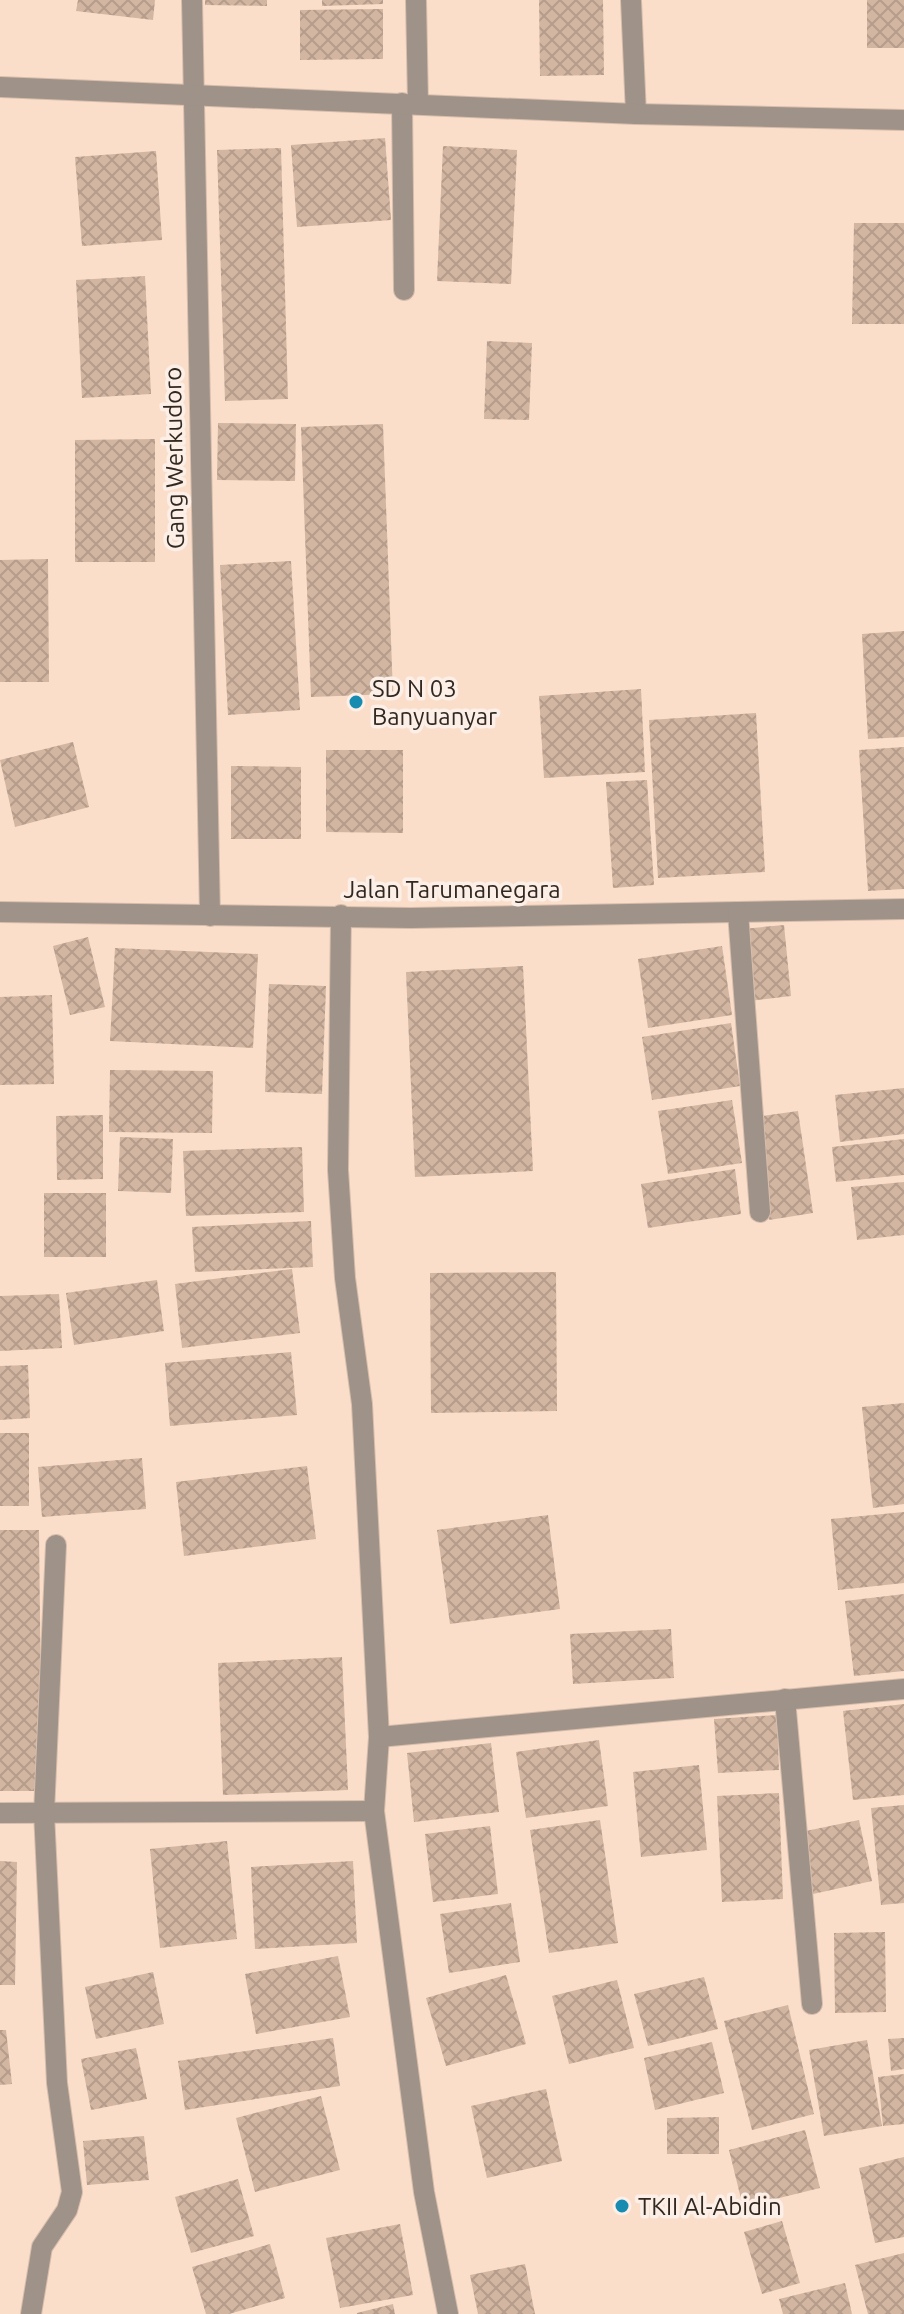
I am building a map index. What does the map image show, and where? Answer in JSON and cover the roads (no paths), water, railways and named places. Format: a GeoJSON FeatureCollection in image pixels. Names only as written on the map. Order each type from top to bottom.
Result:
{"type":"FeatureCollection","features":[{"type":"Feature","properties":{"kind":"street","name":"Gang Werkudoro"},"geometry":{"type":"LineString","coordinates":[[192,0],[210,916]]}},
{"type":"Feature","properties":{"kind":"street"},"geometry":{"type":"LineString","coordinates":[[404,290],[416,0]]}},
{"type":"Feature","properties":{"kind":"street"},"geometry":{"type":"LineString","coordinates":[[631,0],[636,114]]}},
{"type":"Feature","properties":{"kind":"street"},"geometry":{"type":"LineString","coordinates":[[0,87],[636,114],[904,120]]}},
{"type":"Feature","properties":{"kind":"street","name":"Jalan Tarumanegara"},"geometry":{"type":"LineString","coordinates":[[0,912],[411,918],[904,909]]}},
{"type":"Feature","properties":{"kind":"street"},"geometry":{"type":"LineString","coordinates":[[738,912],[760,1212]]}},
{"type":"Feature","properties":{"kind":"street"},"geometry":{"type":"LineString","coordinates":[[341,915],[338,1170],[345,1278],[362,1404],[379,1737],[374,1811],[424,2192],[448,2314]]}},
{"type":"Feature","properties":{"kind":"street"},"geometry":{"type":"LineString","coordinates":[[31,2314],[42,2247],[67,2210],[72,2192],[57,2083],[44,1813],[56,1545]]}},
{"type":"Feature","properties":{"kind":"street"},"geometry":{"type":"LineString","coordinates":[[379,1737],[904,1689]]}},
{"type":"Feature","properties":{"kind":"street"},"geometry":{"type":"LineString","coordinates":[[785,1699],[812,2004]]}},
{"type":"Feature","properties":{"kind":"street"},"geometry":{"type":"LineString","coordinates":[[0,1813],[374,1811]]}},
{"type":"Feature","properties":{"kind":"place","name":"SD N 03 Banyuanyar"},"geometry":{"type":"Point","coordinates":[356,702]}},
{"type":"Feature","properties":{"kind":"place","name":"TKII Al-Abidin"},"geometry":{"type":"Point","coordinates":[622,2206]}}]}
